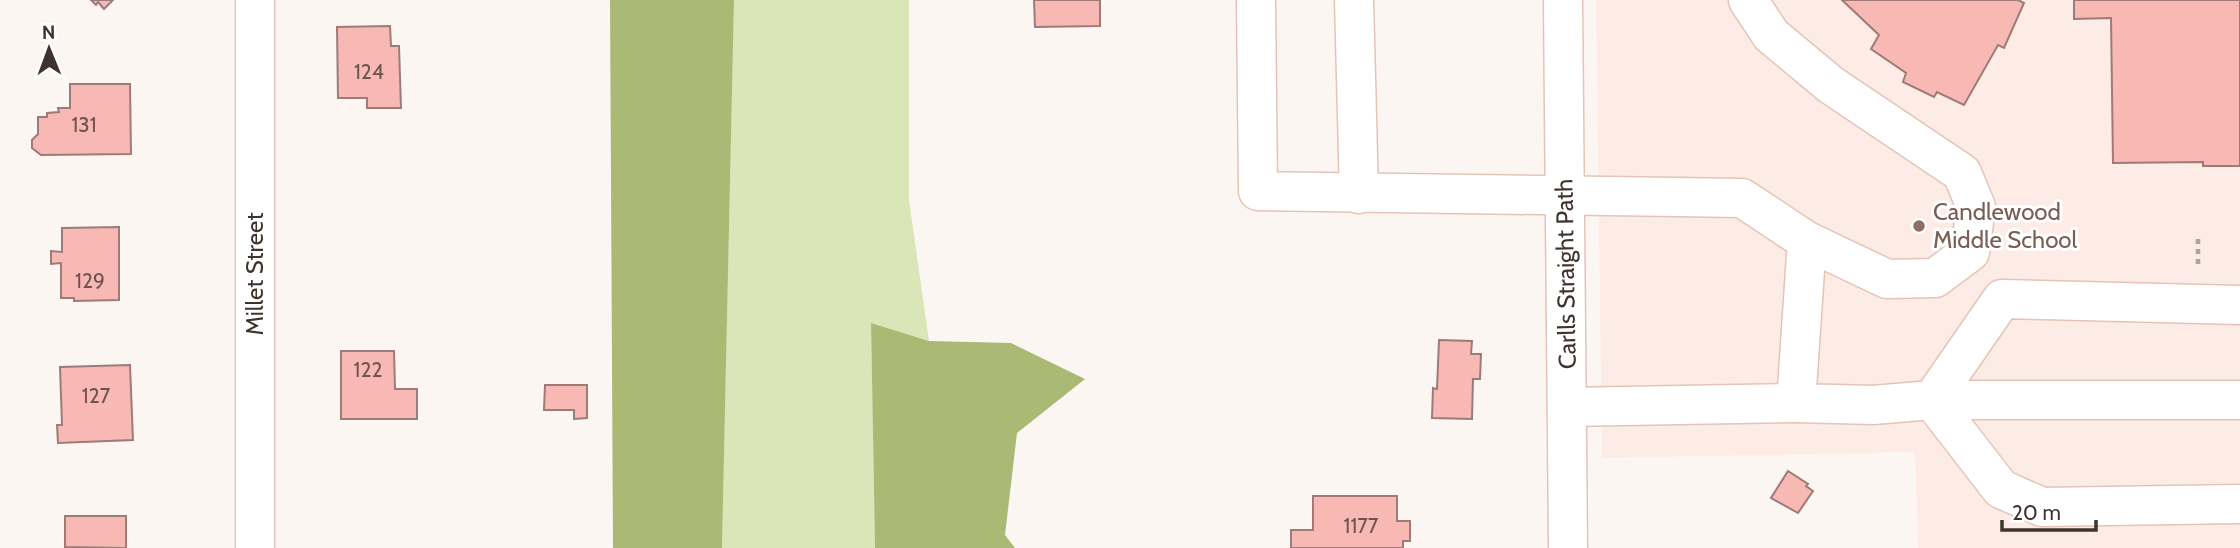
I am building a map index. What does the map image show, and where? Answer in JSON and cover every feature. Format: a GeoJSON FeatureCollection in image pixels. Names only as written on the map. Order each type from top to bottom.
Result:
{"type":"FeatureCollection","features":[{"type":"Feature","properties":{"kind":"street","name":"Millet Street"},"geometry":{"type":"LineString","coordinates":[[255,0],[255,548]]}},
{"type":"Feature","properties":{"kind":"street"},"geometry":{"type":"LineString","coordinates":[[1256,0],[1258,191],[1742,198],[1808,241],[1887,279],[1935,278],[1970,252],[1976,207],[1962,173],[1831,85],[1770,35],[1748,0]]}},
{"type":"Feature","properties":{"kind":"street"},"geometry":{"type":"LineString","coordinates":[[1354,0],[1359,194]]}},
{"type":"Feature","properties":{"kind":"street","name":"Carlls Straight Path"},"geometry":{"type":"LineString","coordinates":[[1563,0],[1569,548]]}},
{"type":"Feature","properties":{"kind":"street"},"geometry":{"type":"LineString","coordinates":[[1796,403],[1808,241]]}},
{"type":"Feature","properties":{"kind":"street"},"geometry":{"type":"LineString","coordinates":[[1932,400],[2002,299],[2240,305]]}},
{"type":"Feature","properties":{"kind":"street"},"geometry":{"type":"LineString","coordinates":[[1567,407],[1796,403],[1873,405],[1932,400],[2240,400]]}},
{"type":"Feature","properties":{"kind":"street"},"geometry":{"type":"LineString","coordinates":[[1932,400],[2001,489],[2042,507],[2240,504]]}},
{"type":"Feature","properties":{"kind":"path"},"geometry":{"type":"LineString","coordinates":[[2197,239],[2198,272]]}},
{"type":"Feature","properties":{"kind":"shaded area","name":"Candlewood Middle School"},"geometry":{"type":"Polygon","coordinates":[[[1596,0],[2240,0],[2240,548],[1918,548],[1915,452],[1602,458],[1596,0]]]}},
{"type":"Feature","properties":{"kind":"green space"},"geometry":{"type":"Polygon","coordinates":[[[610,0],[734,0],[722,548],[613,548],[610,0]]]}},
{"type":"Feature","properties":{"kind":"green space"},"geometry":{"type":"Polygon","coordinates":[[[734,0],[909,0],[909,200],[929,341],[871,323],[875,548],[722,548],[734,0]]]}},
{"type":"Feature","properties":{"kind":"green space"},"geometry":{"type":"Polygon","coordinates":[[[871,323],[929,341],[1011,343],[1085,379],[1017,433],[1005,535],[1015,548],[875,548],[871,323]]]}},
{"type":"Feature","properties":{"kind":"building"},"geometry":{"type":"Polygon","coordinates":[[[91,0],[113,0],[104,9],[98,2],[96,5],[91,0]]]}},
{"type":"Feature","properties":{"kind":"building"},"geometry":{"type":"Polygon","coordinates":[[[1034,0],[1100,0],[1100,26],[1035,27],[1034,0]]]}},
{"type":"Feature","properties":{"kind":"building"},"geometry":{"type":"Polygon","coordinates":[[[1842,0],[2018,0],[2024,3],[2004,48],[1998,45],[1964,105],[1937,92],[1934,97],[1903,82],[1906,73],[1871,49],[1879,35],[1842,0]]]}},
{"type":"Feature","properties":{"kind":"building"},"geometry":{"type":"Polygon","coordinates":[[[2074,0],[2240,0],[2240,166],[2203,166],[2203,162],[2113,163],[2111,18],[2074,19],[2074,0]]]}},
{"type":"Feature","properties":{"kind":"building"},"geometry":{"type":"Polygon","coordinates":[[[390,26],[391,46],[399,46],[401,108],[367,108],[367,98],[338,98],[337,27],[390,26]]]}},
{"type":"Feature","properties":{"kind":"building"},"geometry":{"type":"Polygon","coordinates":[[[70,84],[130,84],[131,154],[41,155],[32,148],[32,140],[38,134],[38,117],[59,112],[58,108],[70,108],[70,84]]]}},
{"type":"Feature","properties":{"kind":"building"},"geometry":{"type":"Polygon","coordinates":[[[119,227],[119,300],[74,301],[74,298],[61,298],[61,263],[51,264],[51,251],[62,252],[62,228],[119,227]]]}},
{"type":"Feature","properties":{"kind":"building"},"geometry":{"type":"Polygon","coordinates":[[[1439,340],[1472,341],[1471,354],[1481,354],[1480,379],[1473,379],[1472,419],[1432,418],[1433,388],[1437,389],[1439,340]]]}},
{"type":"Feature","properties":{"kind":"building"},"geometry":{"type":"Polygon","coordinates":[[[341,351],[394,351],[395,389],[417,389],[417,419],[341,419],[341,351]]]}},
{"type":"Feature","properties":{"kind":"building"},"geometry":{"type":"Polygon","coordinates":[[[130,365],[133,440],[58,443],[57,425],[62,425],[60,367],[130,365]]]}},
{"type":"Feature","properties":{"kind":"building"},"geometry":{"type":"Polygon","coordinates":[[[545,385],[587,385],[587,418],[574,419],[574,410],[544,410],[545,385]]]}},
{"type":"Feature","properties":{"kind":"building"},"geometry":{"type":"Polygon","coordinates":[[[1788,471],[1808,484],[1806,486],[1813,491],[1798,513],[1771,498],[1788,471]]]}},
{"type":"Feature","properties":{"kind":"building"},"geometry":{"type":"Polygon","coordinates":[[[1313,496],[1397,496],[1397,521],[1410,521],[1410,541],[1403,541],[1403,548],[1291,548],[1291,530],[1313,530],[1313,496]]]}},
{"type":"Feature","properties":{"kind":"building"},"geometry":{"type":"Polygon","coordinates":[[[65,516],[126,516],[126,548],[65,547],[65,516]]]}},
{"type":"Feature","properties":{"kind":"place","name":"Candlewood Middle School"},"geometry":{"type":"Point","coordinates":[1919,226]}}]}
